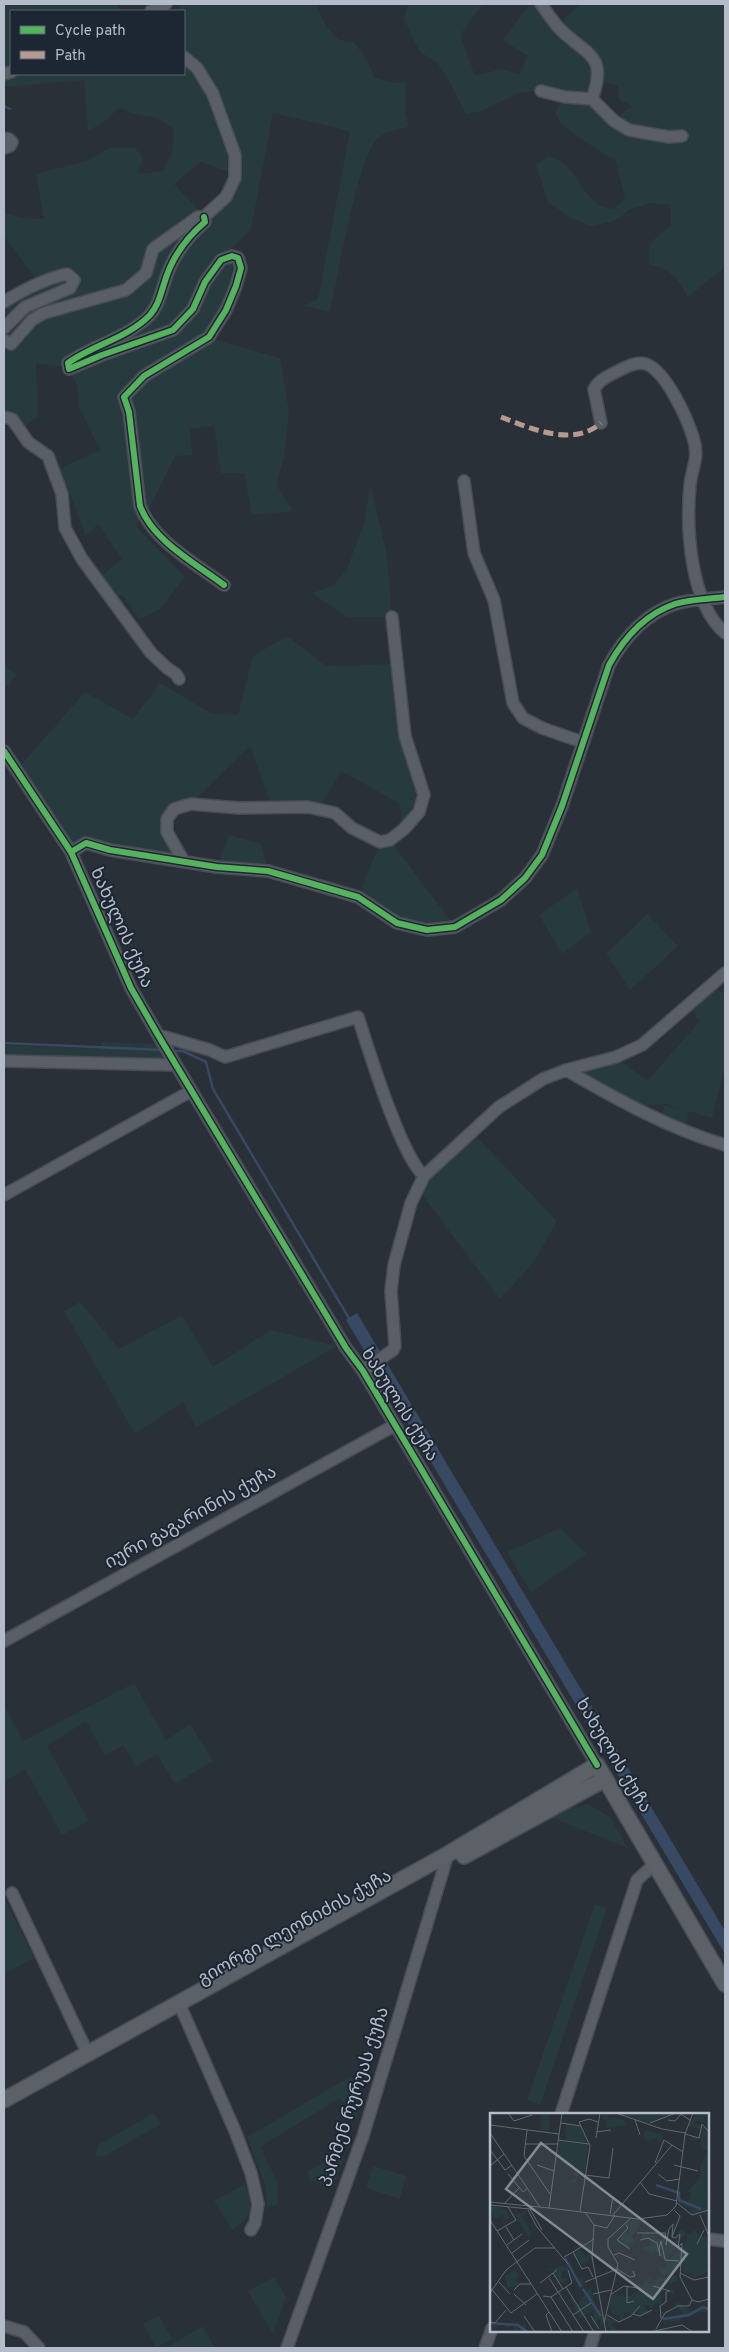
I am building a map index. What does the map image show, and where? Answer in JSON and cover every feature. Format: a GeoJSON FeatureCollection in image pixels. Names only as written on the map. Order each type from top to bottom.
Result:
{"type":"FeatureCollection","features":[{"type":"Feature","properties":{"kind":"main road","name":"ხახულის ქუჩა"},"geometry":{"type":"LineString","coordinates":[[597,1765],[722,1967],[725,1984]]}},
{"type":"Feature","properties":{"kind":"main road","name":"გიორგი ლეონიძის ქუჩა"},"geometry":{"type":"LineString","coordinates":[[445,1860],[597,1765]]}},
{"type":"Feature","properties":{"kind":"main road","name":"გიორგი ლეონიძის ქუჩა"},"geometry":{"type":"LineString","coordinates":[[4,2111],[180,2008],[445,1860],[605,1779]]}},
{"type":"Feature","properties":{"kind":"main road","name":"გიორგი ლეონიძის ქუჩა"},"geometry":{"type":"LineString","coordinates":[[4,2100],[88,2054],[180,2008]]}},
{"type":"Feature","properties":{"kind":"street"},"geometry":{"type":"LineString","coordinates":[[153,10],[166,4]]}},
{"type":"Feature","properties":{"kind":"street"},"geometry":{"type":"LineString","coordinates":[[541,4],[560,29],[595,59],[598,80],[592,99]]}},
{"type":"Feature","properties":{"kind":"street"},"geometry":{"type":"LineString","coordinates":[[4,340],[11,344],[32,320],[44,313],[126,290],[146,273],[153,249],[198,217],[204,217],[226,197],[235,178],[235,155],[213,94],[197,68],[185,58]]}},
{"type":"Feature","properties":{"kind":"street"},"geometry":{"type":"LineString","coordinates":[[541,91],[592,99],[614,121],[629,130],[669,137],[682,136]]}},
{"type":"Feature","properties":{"kind":"street"},"geometry":{"type":"LineString","coordinates":[[4,138],[12,142],[10,146],[4,148]]}},
{"type":"Feature","properties":{"kind":"street"},"geometry":{"type":"LineString","coordinates":[[204,217],[205,222],[190,234],[178,251],[164,283],[158,304],[149,316],[108,343],[86,350],[68,363],[70,369],[102,355],[173,330],[193,309],[206,282],[221,260],[232,256],[238,258],[241,268],[236,286],[226,310],[209,337],[144,376],[124,397],[129,412],[140,506],[145,520],[164,539],[224,585]]}},
{"type":"Feature","properties":{"kind":"street"},"geometry":{"type":"LineString","coordinates":[[4,302],[22,291],[58,276],[67,274],[74,280],[70,288],[25,308],[4,328]]}},
{"type":"Feature","properties":{"kind":"street"},"geometry":{"type":"LineString","coordinates":[[601,422],[594,389],[598,382],[631,364],[646,364],[659,375],[680,404],[694,437],[698,457],[690,484],[689,526],[697,582],[702,600],[715,624],[725,633]]}},
{"type":"Feature","properties":{"kind":"street"},"geometry":{"type":"LineString","coordinates":[[4,417],[12,419],[28,442],[48,456],[62,494],[65,528],[82,559],[151,653],[176,674],[178,679]]}},
{"type":"Feature","properties":{"kind":"street"},"geometry":{"type":"LineString","coordinates":[[464,481],[474,552],[494,600],[513,703],[524,718],[542,728],[582,742]]}},
{"type":"Feature","properties":{"kind":"street"},"geometry":{"type":"LineString","coordinates":[[71,852],[86,843],[110,850],[183,860],[217,867],[268,871],[358,898],[397,923],[427,930],[456,928],[501,900],[525,878],[542,856],[562,806],[609,665],[620,643],[637,626],[676,604],[725,597]]}},
{"type":"Feature","properties":{"kind":"street"},"geometry":{"type":"LineString","coordinates":[[183,860],[167,832],[166,819],[174,809],[190,804],[239,808],[308,807],[334,813],[352,828],[380,842],[390,840],[414,818],[419,812],[424,795],[404,736],[392,617]]}},
{"type":"Feature","properties":{"kind":"street","name":"ხახულის ქუჩა"},"geometry":{"type":"LineString","coordinates":[[4,752],[71,852],[131,988],[174,1063],[346,1348],[362,1371],[597,1765]]}},
{"type":"Feature","properties":{"kind":"street"},"geometry":{"type":"LineString","coordinates":[[362,1371],[395,1346],[391,1291],[394,1265],[411,1203],[424,1176],[499,1108],[543,1079],[566,1070],[616,1057],[642,1045],[725,973]]}},
{"type":"Feature","properties":{"kind":"street"},"geometry":{"type":"LineString","coordinates":[[160,1039],[210,1050],[225,1057],[358,1018],[378,1078],[405,1146],[418,1170],[424,1176]]}},
{"type":"Feature","properties":{"kind":"street"},"geometry":{"type":"LineString","coordinates":[[4,1062],[174,1063]]}},
{"type":"Feature","properties":{"kind":"street"},"geometry":{"type":"LineString","coordinates":[[566,1070],[640,1113],[691,1135],[725,1145]]}},
{"type":"Feature","properties":{"kind":"street"},"geometry":{"type":"LineString","coordinates":[[4,1195],[191,1091]]}},
{"type":"Feature","properties":{"kind":"street","name":"იური გაგარინის ქუჩა"},"geometry":{"type":"LineString","coordinates":[[4,1641],[394,1425]]}},
{"type":"Feature","properties":{"kind":"street","name":"პარმენ რურუას ქუჩა"},"geometry":{"type":"LineString","coordinates":[[287,2348],[363,2136],[445,1860]]}},
{"type":"Feature","properties":{"kind":"street"},"geometry":{"type":"LineString","coordinates":[[561,2113],[637,1880],[656,1863]]}},
{"type":"Feature","properties":{"kind":"street"},"geometry":{"type":"LineString","coordinates":[[12,1893],[88,2054]]}},
{"type":"Feature","properties":{"kind":"street"},"geometry":{"type":"LineString","coordinates":[[180,2008],[235,2131],[250,2172],[258,2204],[258,2215],[251,2230]]}},
{"type":"Feature","properties":{"kind":"street"},"geometry":{"type":"LineString","coordinates":[[709,2239],[725,2241]]}},
{"type":"Feature","properties":{"kind":"street"},"geometry":{"type":"LineString","coordinates":[[4,2326],[24,2332],[39,2348]]}},
{"type":"Feature","properties":{"kind":"street"},"geometry":{"type":"LineString","coordinates":[[485,2348],[491,2332]]}},
{"type":"Feature","properties":{"kind":"street"},"geometry":{"type":"LineString","coordinates":[[590,2348],[594,2332]]}},
{"type":"Feature","properties":{"kind":"green space"},"geometry":{"type":"Polygon","coordinates":[[[4,4],[117,4],[120,10],[10,10],[10,75],[185,75],[185,10],[179,10],[180,4],[316,4],[326,26],[339,40],[353,42],[360,50],[374,78],[397,83],[406,82],[405,113],[409,127],[380,136],[370,150],[356,193],[330,312],[304,306],[318,299],[350,131],[273,113],[251,229],[222,258],[241,264],[209,338],[280,358],[289,412],[284,458],[276,484],[293,511],[252,515],[244,473],[221,473],[214,426],[189,429],[193,455],[175,456],[147,513],[135,525],[185,577],[159,610],[140,619],[122,595],[111,600],[97,580],[122,559],[98,524],[86,536],[67,486],[55,471],[100,450],[79,407],[77,385],[71,374],[63,367],[36,363],[38,416],[25,426],[16,413],[4,410],[4,302],[40,284],[4,236],[4,212],[21,218],[44,219],[36,174],[90,160],[108,148],[135,148],[143,157],[138,174],[163,171],[172,151],[174,129],[157,118],[138,115],[118,108],[107,120],[88,131],[84,80],[4,87],[4,4]],[[201,162],[174,184],[204,216],[224,201],[234,174],[201,162]]]}},
{"type":"Feature","properties":{"kind":"green space"},"geometry":{"type":"Polygon","coordinates":[[[408,4],[483,4],[460,35],[475,76],[502,69],[519,74],[528,56],[503,40],[529,4],[541,4],[560,28],[562,22],[580,4],[725,4],[725,267],[688,297],[673,276],[663,269],[649,264],[648,256],[652,241],[671,226],[671,205],[651,203],[628,210],[621,217],[611,222],[591,226],[569,217],[548,202],[536,164],[549,156],[561,161],[597,203],[613,209],[625,199],[616,161],[577,136],[560,122],[555,112],[565,97],[541,91],[521,92],[484,110],[466,115],[448,78],[437,63],[419,51],[404,19],[408,4]],[[598,81],[592,99],[614,121],[631,106],[619,99],[618,86],[598,81]]]}},
{"type":"Feature","properties":{"kind":"green space"},"geometry":{"type":"Polygon","coordinates":[[[370,484],[387,555],[392,617],[347,617],[312,593],[334,585],[347,569],[365,521],[370,484]]]}},
{"type":"Feature","properties":{"kind":"green space"},"geometry":{"type":"Polygon","coordinates":[[[287,636],[326,666],[396,664],[405,736],[424,795],[404,829],[399,803],[341,771],[319,809],[272,807],[250,746],[194,801],[174,803],[162,816],[165,837],[176,854],[72,845],[21,765],[85,692],[133,719],[160,683],[211,713],[238,715],[253,656],[287,636]]]}},
{"type":"Feature","properties":{"kind":"green space"},"geometry":{"type":"Polygon","coordinates":[[[4,665],[17,675],[4,689],[4,665]]]}},
{"type":"Feature","properties":{"kind":"green space"},"geometry":{"type":"Polygon","coordinates":[[[229,835],[261,844],[268,871],[217,867],[229,835]]]}},
{"type":"Feature","properties":{"kind":"green space"},"geometry":{"type":"Polygon","coordinates":[[[390,840],[455,927],[397,923],[358,897],[380,842],[390,840]]]}},
{"type":"Feature","properties":{"kind":"green space"},"geometry":{"type":"Polygon","coordinates":[[[577,888],[591,932],[562,954],[539,915],[577,888]]]}},
{"type":"Feature","properties":{"kind":"green space"},"geometry":{"type":"Polygon","coordinates":[[[647,914],[678,946],[630,990],[606,954],[647,914]]]}},
{"type":"Feature","properties":{"kind":"green space"},"geometry":{"type":"Polygon","coordinates":[[[710,986],[725,994],[725,1066],[712,1118],[689,1111],[686,1125],[661,1119],[664,1105],[680,1109],[666,1104],[638,1106],[634,1117],[566,1070],[616,1057],[647,1081],[700,1021],[689,1006],[710,986]]]}},
{"type":"Feature","properties":{"kind":"green space"},"geometry":{"type":"Polygon","coordinates":[[[102,1042],[158,1044],[165,1061],[4,1061],[4,1045],[102,1049],[102,1042]]]}},
{"type":"Feature","properties":{"kind":"green space"},"geometry":{"type":"Polygon","coordinates":[[[472,1132],[557,1221],[534,1262],[500,1299],[418,1189],[472,1132]]]}},
{"type":"Feature","properties":{"kind":"green space"},"geometry":{"type":"Polygon","coordinates":[[[80,1302],[119,1349],[182,1315],[213,1367],[271,1330],[337,1346],[196,1427],[183,1402],[135,1434],[64,1311],[80,1302]]]}},
{"type":"Feature","properties":{"kind":"green space"},"geometry":{"type":"Polygon","coordinates":[[[560,1528],[587,1554],[531,1592],[507,1552],[560,1528]]]}},
{"type":"Feature","properties":{"kind":"green space"},"geometry":{"type":"Polygon","coordinates":[[[134,1683],[166,1740],[190,1724],[213,1761],[175,1784],[157,1755],[136,1766],[123,1745],[105,1756],[86,1721],[47,1746],[89,1821],[62,1835],[25,1769],[4,1782],[4,1705],[23,1741],[134,1683]]]}},
{"type":"Feature","properties":{"kind":"green space"},"geometry":{"type":"Polygon","coordinates":[[[588,1804],[610,1817],[628,1848],[550,1817],[562,1810],[588,1804]]]}},
{"type":"Feature","properties":{"kind":"green space"},"geometry":{"type":"Polygon","coordinates":[[[4,1897],[34,1958],[4,1974],[4,1897]]]}},
{"type":"Feature","properties":{"kind":"green space"},"geometry":{"type":"Polygon","coordinates":[[[595,1904],[607,1908],[540,2105],[527,2100],[595,1904]]]}},
{"type":"Feature","properties":{"kind":"green space"},"geometry":{"type":"Polygon","coordinates":[[[351,2076],[362,2092],[356,2120],[340,2098],[260,2147],[277,2181],[278,2205],[267,2207],[265,2184],[247,2137],[351,2076]]]}},
{"type":"Feature","properties":{"kind":"green space"},"geometry":{"type":"Polygon","coordinates":[[[154,2113],[161,2124],[105,2156],[96,2156],[98,2145],[154,2113]]]}},
{"type":"Feature","properties":{"kind":"green space"},"geometry":{"type":"Polygon","coordinates":[[[342,2155],[344,2156],[333,2188],[309,2179],[308,2170],[342,2155]]]}},
{"type":"Feature","properties":{"kind":"green space"},"geometry":{"type":"Polygon","coordinates":[[[373,2166],[406,2176],[400,2199],[366,2188],[373,2166]]]}},
{"type":"Feature","properties":{"kind":"green space"},"geometry":{"type":"Polygon","coordinates":[[[245,2184],[250,2210],[244,2220],[232,2230],[214,2201],[245,2184]]]}},
{"type":"Feature","properties":{"kind":"green space"},"geometry":{"type":"Polygon","coordinates":[[[274,2277],[286,2297],[273,2334],[248,2291],[274,2277]]]}},
{"type":"Feature","properties":{"kind":"green space"},"geometry":{"type":"Polygon","coordinates":[[[159,2316],[172,2339],[156,2348],[143,2324],[159,2316]]]}},
{"type":"Feature","properties":{"kind":"green space"},"geometry":{"type":"Polygon","coordinates":[[[203,2326],[215,2348],[165,2348],[203,2326]]]}},
{"type":"Feature","properties":{"kind":"water"},"geometry":{"type":"Polygon","coordinates":[[[357,1313],[725,1931],[725,1954],[346,1320],[357,1313]]]}},
{"type":"Feature","properties":{"kind":"waterway"},"geometry":{"type":"LineString","coordinates":[[4,106],[10,109]]}},
{"type":"Feature","properties":{"kind":"waterway"},"geometry":{"type":"LineString","coordinates":[[4,1043],[162,1050]]}},
{"type":"Feature","properties":{"kind":"waterway"},"geometry":{"type":"LineString","coordinates":[[173,1051],[183,1051],[206,1062],[213,1089],[350,1320]]}},
{"type":"Feature","properties":{"kind":"marked path"},"geometry":{"type":"LineString","coordinates":[[501,417],[538,430],[565,435],[578,434],[590,430],[601,423]]}},
{"type":"Feature","properties":{"kind":"cycle path"},"geometry":{"type":"LineString","coordinates":[[204,217],[205,222],[186,242],[175,258],[153,312],[131,330],[68,363],[69,369],[102,355],[173,330],[193,309],[205,282],[221,260],[232,256],[238,258],[241,268],[236,286],[226,310],[209,337],[144,376],[124,397],[129,412],[140,506],[146,519],[165,541],[224,585]]}},
{"type":"Feature","properties":{"kind":"cycle path"},"geometry":{"type":"LineString","coordinates":[[71,852],[86,843],[110,850],[217,867],[268,871],[358,897],[397,923],[427,930],[455,927],[501,900],[525,878],[542,855],[562,806],[609,665],[621,645],[636,628],[664,608],[687,601],[725,597]]}},
{"type":"Feature","properties":{"kind":"cycle path"},"geometry":{"type":"LineString","coordinates":[[4,751],[71,852],[131,988],[158,1035],[346,1348],[363,1371],[597,1765]]}}]}
